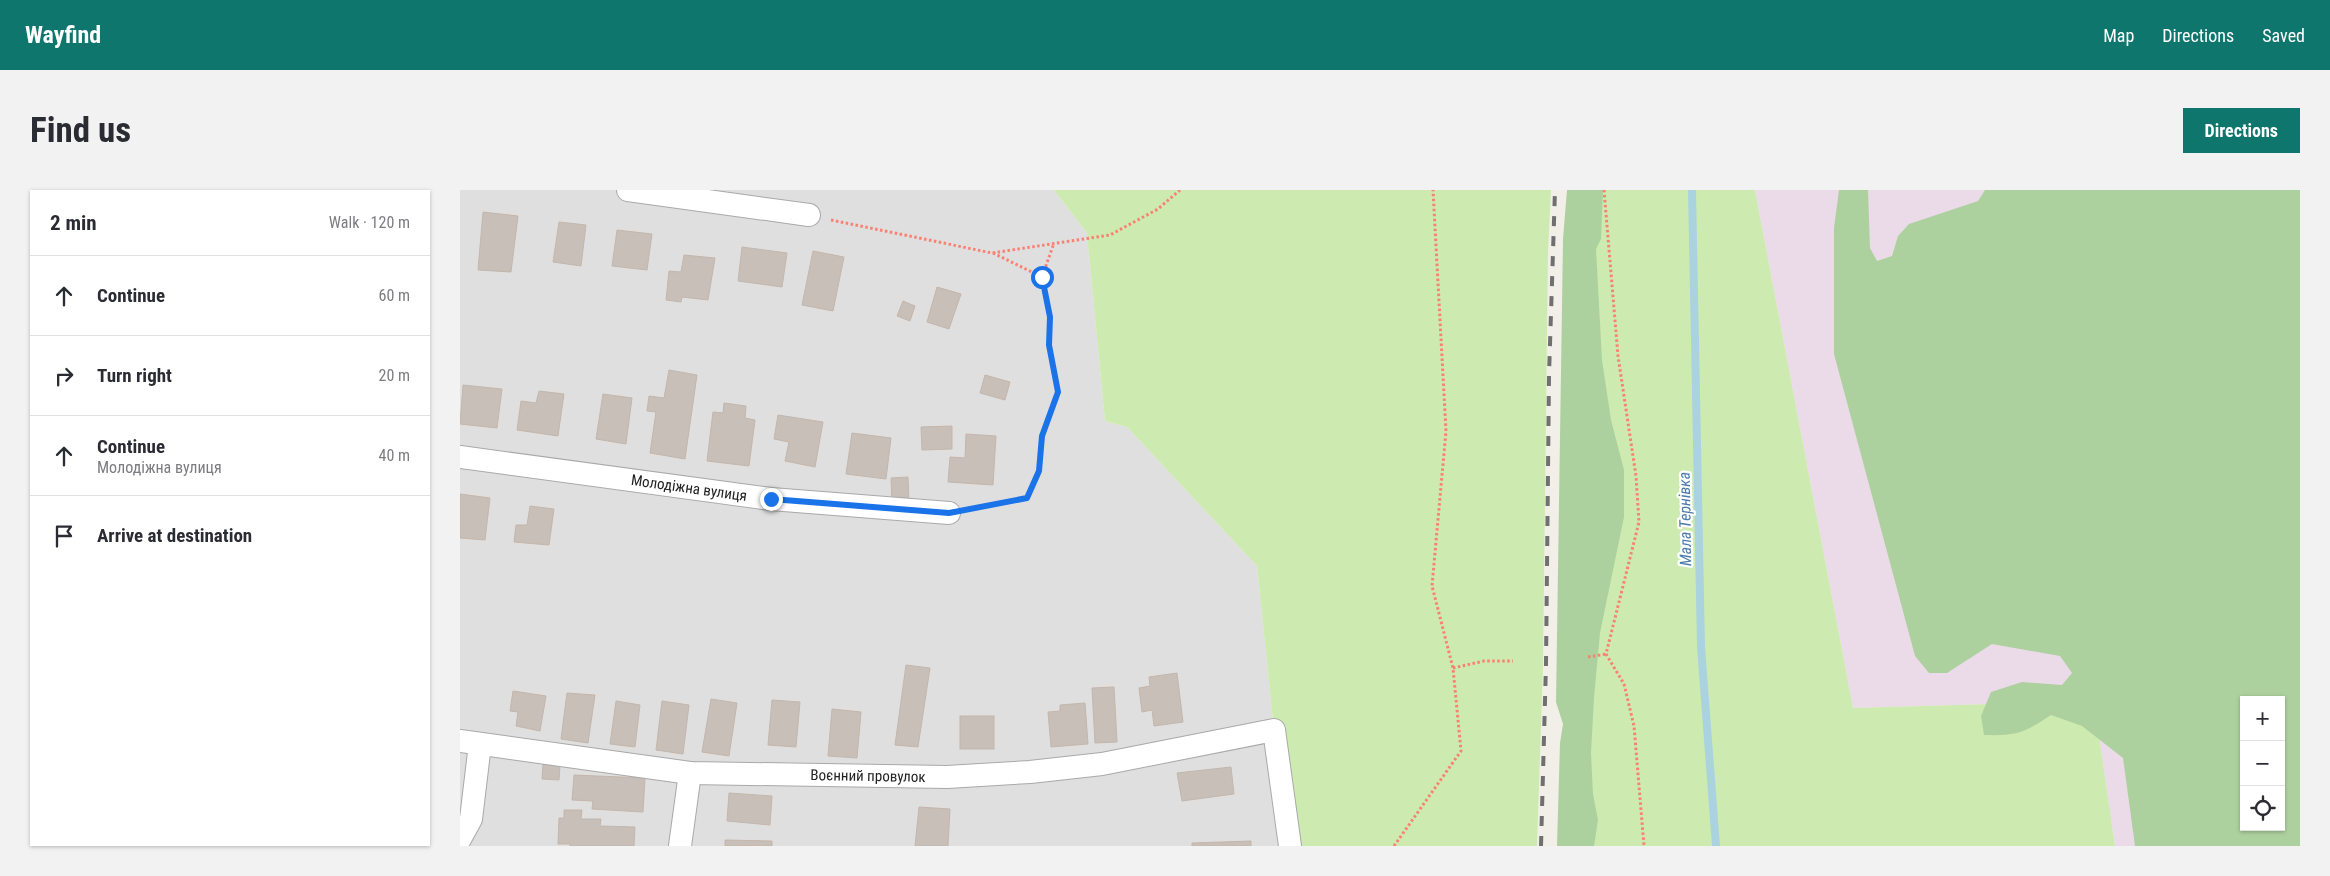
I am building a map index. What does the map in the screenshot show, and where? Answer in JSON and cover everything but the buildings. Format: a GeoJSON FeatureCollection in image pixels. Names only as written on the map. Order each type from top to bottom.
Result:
{"type":"FeatureCollection","features":[{"type":"Feature","properties":{"kind":"street"},"geometry":{"type":"LineString","coordinates":[[628,190],[809,215]]}},
{"type":"Feature","properties":{"kind":"street","name":"Молодіжна вулиця"},"geometry":{"type":"LineString","coordinates":[[460,457],[771,499],[949,513]]}},
{"type":"Feature","properties":{"kind":"street","name":"Воєнний провулок"},"geometry":{"type":"LineString","coordinates":[[470,742],[690,773],[947,777],[1030,772],[1102,764],[1274,730],[1290,846]]}},
{"type":"Feature","properties":{"kind":"street"},"geometry":{"type":"LineString","coordinates":[[460,839],[471,819],[470,742]]}},
{"type":"Feature","properties":{"kind":"street"},"geometry":{"type":"LineString","coordinates":[[680,846],[690,773]]}},
{"type":"Feature","properties":{"kind":"path"},"geometry":{"type":"LineString","coordinates":[[992,253],[1110,235],[1158,209],[1180,190]]}},
{"type":"Feature","properties":{"kind":"path"},"geometry":{"type":"LineString","coordinates":[[1394,846],[1461,751],[1453,668],[1432,586],[1446,430],[1433,190]]}},
{"type":"Feature","properties":{"kind":"path"},"geometry":{"type":"LineString","coordinates":[[1604,190],[1618,356],[1636,476],[1639,522],[1606,654],[1624,684],[1634,726],[1644,846]]}},
{"type":"Feature","properties":{"kind":"path"},"geometry":{"type":"LineString","coordinates":[[809,215],[992,253],[1042,277]]}},
{"type":"Feature","properties":{"kind":"path"},"geometry":{"type":"LineString","coordinates":[[949,513],[1027,498],[1039,471],[1042,436],[1058,392],[1049,345],[1050,317],[1042,277],[1054,244]]}},
{"type":"Feature","properties":{"kind":"path"},"geometry":{"type":"LineString","coordinates":[[1588,657],[1606,654]]}},
{"type":"Feature","properties":{"kind":"path"},"geometry":{"type":"LineString","coordinates":[[1453,668],[1484,661],[1513,661]]}},
{"type":"Feature","properties":{"kind":"shaded area"},"geometry":{"type":"Polygon","coordinates":[[[460,190],[1054,190],[1087,233],[1105,421],[1127,427],[1257,566],[1274,730],[1290,846],[460,846],[460,190]]]}},
{"type":"Feature","properties":{"kind":"shaded area"},"geometry":{"type":"Polygon","coordinates":[[[1755,190],[2300,190],[2300,846],[2115,846],[2094,701],[1853,708],[1755,190]]]}},
{"type":"Feature","properties":{"kind":"green space"},"geometry":{"type":"Polygon","coordinates":[[[1054,190],[1551,190],[1548,252],[1543,667],[1537,846],[1290,846],[1274,730],[1257,566],[1127,427],[1105,421],[1087,233],[1054,190]]]}},
{"type":"Feature","properties":{"kind":"green space"},"geometry":{"type":"Polygon","coordinates":[[[1567,190],[1603,190],[1601,239],[1596,249],[1602,360],[1611,420],[1624,470],[1624,517],[1600,633],[1594,698],[1591,753],[1593,794],[1598,820],[1594,846],[1557,846],[1560,743],[1563,724],[1556,702],[1563,239],[1567,190]]]}},
{"type":"Feature","properties":{"kind":"green space"},"geometry":{"type":"Polygon","coordinates":[[[1580,190],[1755,190],[1853,708],[2094,701],[2115,846],[1569,846],[1580,190]]]}},
{"type":"Feature","properties":{"kind":"green space"},"geometry":{"type":"Polygon","coordinates":[[[1839,190],[1868,190],[1870,248],[1877,261],[1892,256],[1898,236],[1909,224],[1978,201],[1985,190],[2300,190],[2300,846],[2135,846],[2123,758],[2082,726],[2051,715],[2027,730],[2005,735],[1984,735],[1981,716],[1991,692],[2022,682],[2062,685],[2072,673],[2060,656],[1992,644],[1947,673],[1929,673],[1915,656],[1834,354],[1834,228],[1839,190]]]}},
{"type":"Feature","properties":{"kind":"waterway","name":"Мала Тернівка"},"geometry":{"type":"LineString","coordinates":[[1692,190],[1701,647],[1716,846]]}},
{"type":"Feature","properties":{"kind":"railway"},"geometry":{"type":"LineString","coordinates":[[1541,846],[1546,664],[1549,375],[1555,190]]}},
{"type":"Feature","properties":{"kind":"route"},"geometry":{"type":"LineString","coordinates":[[771,499],[949,513],[1027,498],[1039,471],[1042,436],[1058,392],[1049,345],[1050,317],[1042,277]]}}]}
